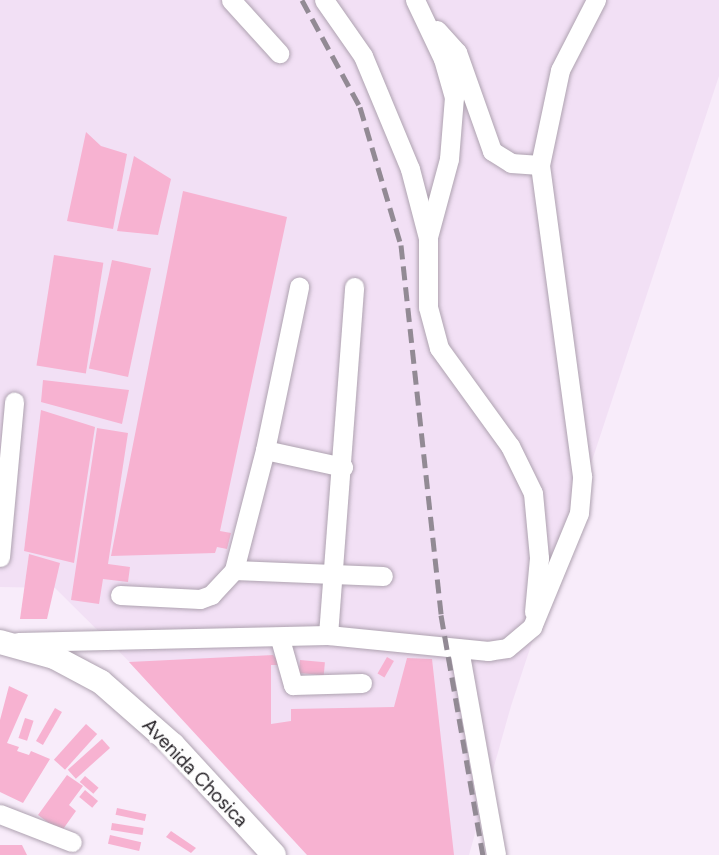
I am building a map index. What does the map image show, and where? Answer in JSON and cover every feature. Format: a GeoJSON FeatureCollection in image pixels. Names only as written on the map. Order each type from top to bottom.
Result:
{"type":"FeatureCollection","features":[{"type":"Feature","properties":{"kind":"main road","name":"Avenida Chosica"},"geometry":{"type":"LineString","coordinates":[[1,642],[54,657],[101,682],[173,745],[274,855]]}},
{"type":"Feature","properties":{"kind":"street"},"geometry":{"type":"LineString","coordinates":[[231,0],[279,53]]}},
{"type":"Feature","properties":{"kind":"street"},"geometry":{"type":"LineString","coordinates":[[324,0],[363,56],[410,169],[428,238],[428,307],[439,348],[510,446],[533,493],[539,558],[532,627]]}},
{"type":"Feature","properties":{"kind":"street"},"geometry":{"type":"LineString","coordinates":[[1,642],[280,639],[328,635],[453,649],[507,648],[532,627],[579,513],[582,476],[540,165],[560,70],[596,0]]}},
{"type":"Feature","properties":{"kind":"street"},"geometry":{"type":"LineString","coordinates":[[420,8],[443,59],[454,97],[449,159],[428,238]]}},
{"type":"Feature","properties":{"kind":"street"},"geometry":{"type":"LineString","coordinates":[[420,8],[457,52],[492,151],[511,163],[540,165]]}},
{"type":"Feature","properties":{"kind":"street"},"geometry":{"type":"LineString","coordinates":[[120,596],[200,598],[211,595],[234,570],[265,450],[299,287]]}},
{"type":"Feature","properties":{"kind":"street"},"geometry":{"type":"LineString","coordinates":[[328,635],[331,576],[343,467],[354,287]]}},
{"type":"Feature","properties":{"kind":"street"},"geometry":{"type":"LineString","coordinates":[[0,557],[14,402]]}},
{"type":"Feature","properties":{"kind":"street"},"geometry":{"type":"LineString","coordinates":[[265,450],[343,467]]}},
{"type":"Feature","properties":{"kind":"street"},"geometry":{"type":"LineString","coordinates":[[234,570],[383,576]]}},
{"type":"Feature","properties":{"kind":"street"},"geometry":{"type":"LineString","coordinates":[[280,639],[293,685],[362,683]]}},
{"type":"Feature","properties":{"kind":"street"},"geometry":{"type":"LineString","coordinates":[[453,649],[496,855]]}},
{"type":"Feature","properties":{"kind":"street"},"geometry":{"type":"LineString","coordinates":[[0,814],[72,842]]}},
{"type":"Feature","properties":{"kind":"shaded area"},"geometry":{"type":"Polygon","coordinates":[[[0,0],[719,0],[719,76],[511,706],[469,855],[324,855],[55,588],[0,587],[0,0]]]}},
{"type":"Feature","properties":{"kind":"building"},"geometry":{"type":"Polygon","coordinates":[[[86,132],[101,146],[127,154],[113,229],[67,221],[86,132]]]}},
{"type":"Feature","properties":{"kind":"building"},"geometry":{"type":"Polygon","coordinates":[[[134,156],[171,179],[158,235],[117,231],[134,156]]]}},
{"type":"Feature","properties":{"kind":"building"},"geometry":{"type":"Polygon","coordinates":[[[183,191],[287,217],[220,531],[231,533],[227,549],[217,547],[215,553],[111,556],[183,191]]]}},
{"type":"Feature","properties":{"kind":"building"},"geometry":{"type":"Polygon","coordinates":[[[54,255],[103,263],[86,373],[36,366],[54,255]]]}},
{"type":"Feature","properties":{"kind":"building"},"geometry":{"type":"Polygon","coordinates":[[[112,260],[151,268],[128,377],[89,369],[112,260]]]}},
{"type":"Feature","properties":{"kind":"building"},"geometry":{"type":"Polygon","coordinates":[[[43,380],[129,390],[122,424],[41,402],[43,380]]]}},
{"type":"Feature","properties":{"kind":"building"},"geometry":{"type":"Polygon","coordinates":[[[41,410],[95,427],[74,563],[24,551],[41,410]]]}},
{"type":"Feature","properties":{"kind":"building"},"geometry":{"type":"Polygon","coordinates":[[[97,428],[128,433],[108,564],[130,567],[128,582],[103,579],[99,604],[71,600],[97,428]]]}},
{"type":"Feature","properties":{"kind":"building"},"geometry":{"type":"Polygon","coordinates":[[[29,554],[60,563],[47,619],[20,619],[29,554]]]}},
{"type":"Feature","properties":{"kind":"building"},"geometry":{"type":"Polygon","coordinates":[[[273,655],[283,665],[271,665],[271,724],[291,721],[291,709],[394,707],[407,658],[432,659],[454,855],[307,855],[129,662],[273,655]]]}},
{"type":"Feature","properties":{"kind":"building"},"geometry":{"type":"Polygon","coordinates":[[[387,657],[394,661],[384,677],[378,673],[387,657]]]}},
{"type":"Feature","properties":{"kind":"building"},"geometry":{"type":"Polygon","coordinates":[[[300,660],[325,662],[324,675],[299,673],[300,660]]]}},
{"type":"Feature","properties":{"kind":"building"},"geometry":{"type":"Polygon","coordinates":[[[9,686],[28,695],[7,743],[19,747],[17,751],[29,755],[31,751],[50,759],[23,803],[0,792],[0,720],[9,686]]]}},
{"type":"Feature","properties":{"kind":"building"},"geometry":{"type":"Polygon","coordinates":[[[55,708],[62,712],[43,745],[36,741],[55,708]]]}},
{"type":"Feature","properties":{"kind":"building"},"geometry":{"type":"Polygon","coordinates":[[[25,718],[34,721],[27,741],[19,738],[25,718]]]}},
{"type":"Feature","properties":{"kind":"building"},"geometry":{"type":"Polygon","coordinates":[[[86,724],[97,734],[65,770],[54,760],[86,724]]]}},
{"type":"Feature","properties":{"kind":"building"},"geometry":{"type":"Polygon","coordinates":[[[102,739],[110,748],[76,779],[68,770],[102,739]]]}},
{"type":"Feature","properties":{"kind":"building"},"geometry":{"type":"Polygon","coordinates":[[[67,775],[83,786],[69,805],[76,811],[61,832],[38,815],[67,775]]]}},
{"type":"Feature","properties":{"kind":"building"},"geometry":{"type":"Polygon","coordinates":[[[85,776],[99,788],[93,794],[80,782],[85,776]]]}},
{"type":"Feature","properties":{"kind":"building"},"geometry":{"type":"Polygon","coordinates":[[[85,790],[98,801],[92,808],[79,797],[85,790]]]}},
{"type":"Feature","properties":{"kind":"building"},"geometry":{"type":"Polygon","coordinates":[[[117,808],[146,814],[145,821],[116,815],[117,808]]]}},
{"type":"Feature","properties":{"kind":"building"},"geometry":{"type":"Polygon","coordinates":[[[112,823],[144,828],[143,835],[111,830],[112,823]]]}},
{"type":"Feature","properties":{"kind":"building"},"geometry":{"type":"Polygon","coordinates":[[[171,831],[196,848],[191,853],[166,837],[171,831]]]}},
{"type":"Feature","properties":{"kind":"building"},"geometry":{"type":"Polygon","coordinates":[[[110,835],[141,842],[139,851],[108,844],[110,835]]]}},
{"type":"Feature","properties":{"kind":"building"},"geometry":{"type":"Polygon","coordinates":[[[0,845],[22,845],[27,855],[0,855],[0,845]]]}},
{"type":"Feature","properties":{"kind":"railway"},"geometry":{"type":"LineString","coordinates":[[302,0],[360,107],[401,245],[441,615],[483,855]]}}]}
